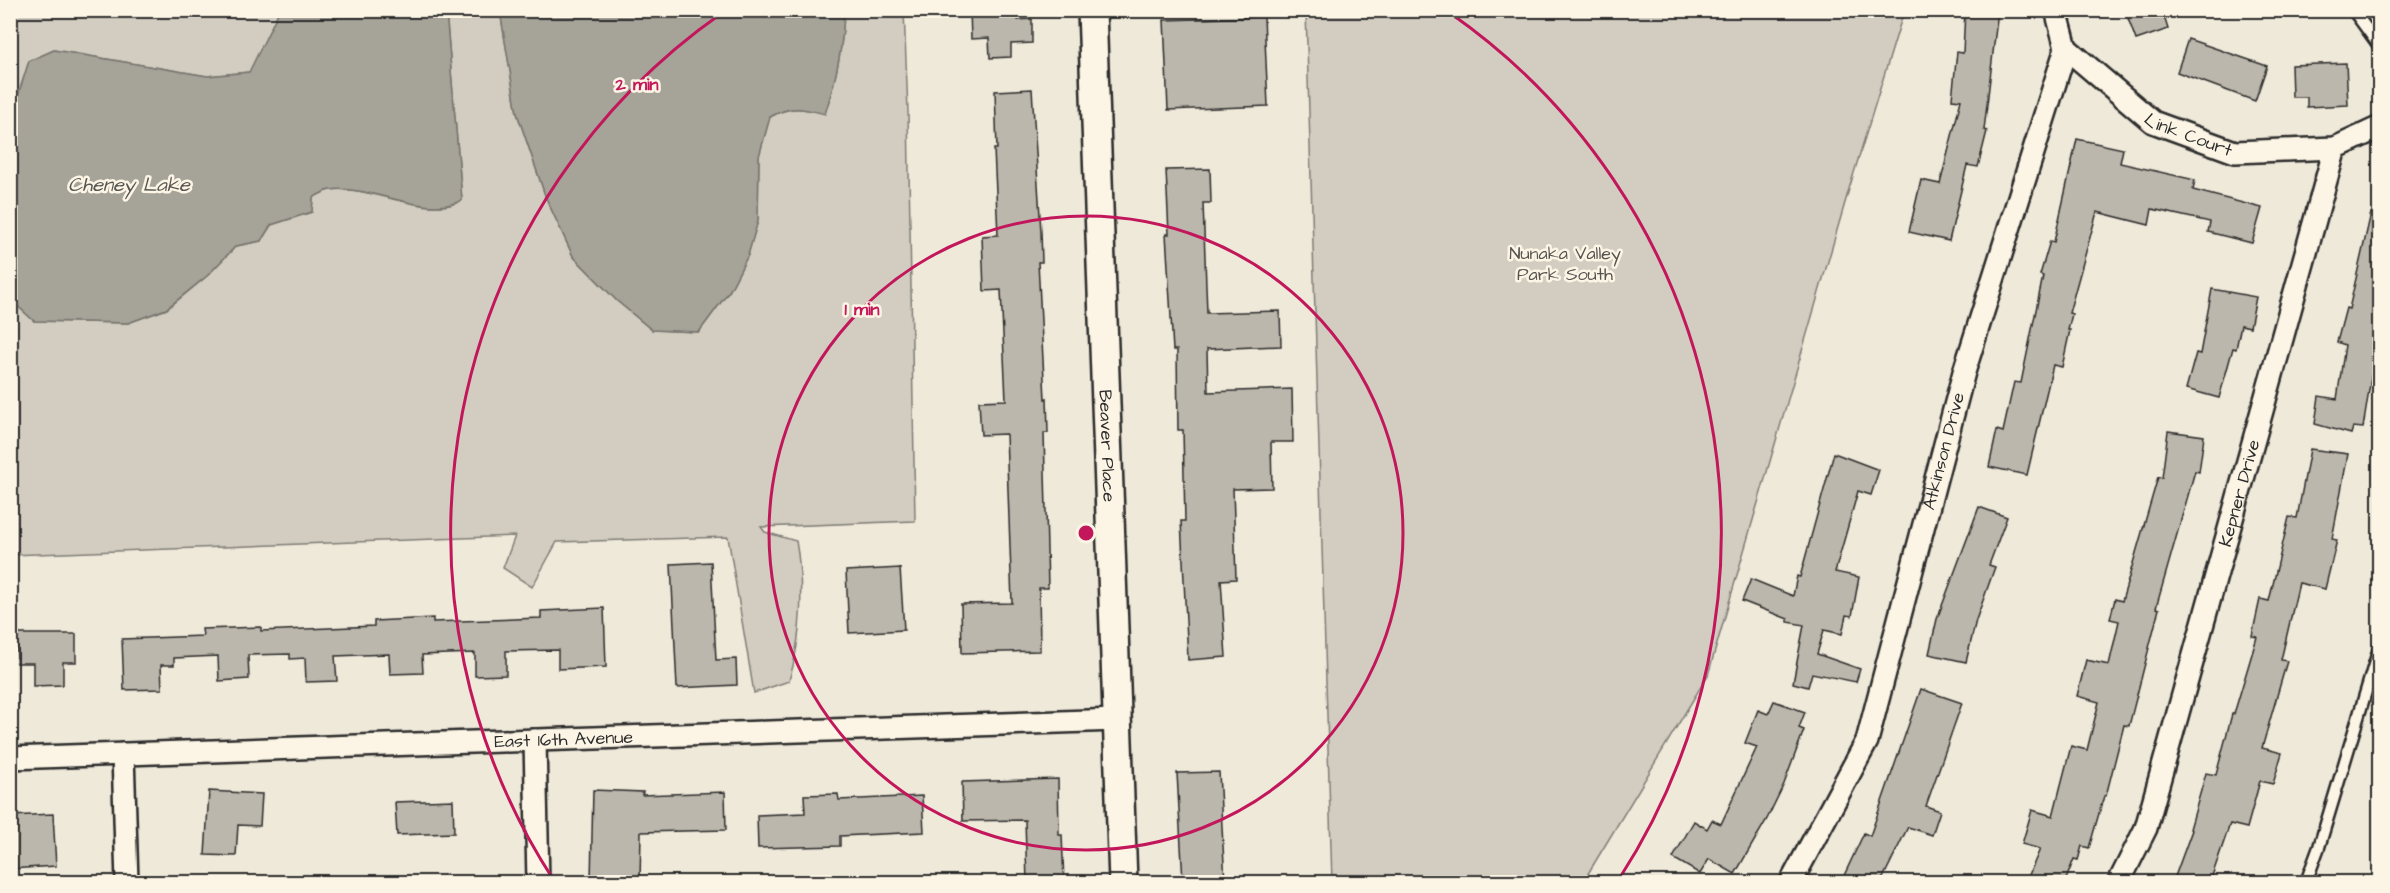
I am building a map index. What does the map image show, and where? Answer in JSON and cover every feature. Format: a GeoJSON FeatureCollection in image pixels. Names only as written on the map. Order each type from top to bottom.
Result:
{"type":"FeatureCollection","features":[{"type":"Feature","properties":{"kind":"street","name":"Beaver Place"},"geometry":{"type":"LineString","coordinates":[[1092,10],[1123,882]]}},
{"type":"Feature","properties":{"kind":"street"},"geometry":{"type":"LineString","coordinates":[[2056,10],[2066,48]]}},
{"type":"Feature","properties":{"kind":"street","name":"Link Court"},"geometry":{"type":"LineString","coordinates":[[2066,48],[2152,122],[2235,152],[2335,148]]}},
{"type":"Feature","properties":{"kind":"street","name":"Atkinson Drive"},"geometry":{"type":"LineString","coordinates":[[1791,882],[1867,741],[1964,372],[2066,48]]}},
{"type":"Feature","properties":{"kind":"street"},"geometry":{"type":"LineString","coordinates":[[2335,148],[2379,127]]}},
{"type":"Feature","properties":{"kind":"street","name":"Kepner Drive"},"geometry":{"type":"LineString","coordinates":[[2119,882],[2146,828],[2335,148]]}},
{"type":"Feature","properties":{"kind":"street","name":"East 16th Avenue"},"geometry":{"type":"LineString","coordinates":[[10,758],[1117,720]]}},
{"type":"Feature","properties":{"kind":"street"},"geometry":{"type":"LineString","coordinates":[[535,740],[538,882]]}},
{"type":"Feature","properties":{"kind":"street"},"geometry":{"type":"LineString","coordinates":[[123,754],[127,882]]}},
{"type":"Feature","properties":{"kind":"lane"},"geometry":{"type":"LineString","coordinates":[[2353,10],[2379,47]]}},
{"type":"Feature","properties":{"kind":"lane"},"geometry":{"type":"LineString","coordinates":[[2306,882],[2319,847],[2379,645]]}},
{"type":"Feature","properties":{"kind":"green space"},"geometry":{"type":"Polygon","coordinates":[[[500,10],[517,113],[546,198],[573,256],[617,301],[652,330],[699,332],[730,290],[748,255],[758,220],[759,156],[770,117],[791,109],[825,113],[838,63],[844,11],[904,11],[908,111],[915,521],[761,527],[765,532],[796,541],[801,593],[797,647],[789,681],[754,693],[728,537],[557,542],[532,587],[503,568],[515,536],[11,555],[10,299],[34,321],[128,323],[167,309],[207,276],[236,246],[261,241],[271,225],[312,212],[313,198],[326,191],[363,192],[433,206],[448,205],[462,200],[446,11],[500,10]]]}},
{"type":"Feature","properties":{"kind":"green space"},"geometry":{"type":"Polygon","coordinates":[[[11,11],[277,11],[278,13],[250,72],[207,76],[54,50],[29,61],[14,108],[11,142],[11,11]]]}},
{"type":"Feature","properties":{"kind":"green space","name":"Nunaka Valley Park South"},"geometry":{"type":"Polygon","coordinates":[[[1306,11],[1904,11],[1849,189],[1708,675],[1583,882],[1332,882],[1306,11]]]}},
{"type":"Feature","properties":{"kind":"water","name":"Cheney Lake"},"geometry":{"type":"Polygon","coordinates":[[[277,11],[446,11],[462,200],[448,205],[433,206],[363,192],[328,191],[313,198],[312,212],[271,225],[261,241],[236,246],[207,276],[166,309],[128,323],[34,321],[10,299],[11,142],[14,108],[29,61],[54,50],[207,76],[249,72],[277,11]]]}},
{"type":"Feature","properties":{"kind":"water"},"geometry":{"type":"Polygon","coordinates":[[[500,11],[844,11],[838,63],[825,114],[791,109],[770,117],[759,156],[758,221],[748,255],[730,290],[699,332],[652,330],[617,301],[573,256],[546,198],[517,113],[500,11]]]}},
{"type":"Feature","properties":{"kind":"building"},"geometry":{"type":"Polygon","coordinates":[[[970,10],[1017,10],[1018,20],[1032,19],[1032,43],[1011,44],[1011,57],[990,58],[989,38],[971,39],[970,10]]]}},
{"type":"Feature","properties":{"kind":"building"},"geometry":{"type":"Polygon","coordinates":[[[1965,10],[1998,10],[1984,130],[1987,131],[1978,167],[1967,165],[1949,241],[1909,232],[1921,180],[1940,184],[1961,100],[1952,99],[1957,52],[1963,53],[1965,10]]]}},
{"type":"Feature","properties":{"kind":"building"},"geometry":{"type":"Polygon","coordinates":[[[2125,10],[2162,10],[2168,29],[2136,40],[2125,10]]]}},
{"type":"Feature","properties":{"kind":"building"},"geometry":{"type":"Polygon","coordinates":[[[1264,17],[1268,106],[1168,110],[1164,20],[1264,17]]]}},
{"type":"Feature","properties":{"kind":"building"},"geometry":{"type":"Polygon","coordinates":[[[2188,39],[2267,66],[2255,101],[2177,72],[2188,39]]]}},
{"type":"Feature","properties":{"kind":"building"},"geometry":{"type":"Polygon","coordinates":[[[2346,63],[2348,105],[2307,107],[2307,97],[2292,97],[2291,65],[2346,63]]]}},
{"type":"Feature","properties":{"kind":"building"},"geometry":{"type":"Polygon","coordinates":[[[1032,89],[1041,232],[1042,262],[1038,262],[1045,399],[1047,398],[1048,433],[1044,433],[1048,588],[1039,588],[1040,651],[962,653],[961,604],[1012,603],[1006,434],[981,435],[979,401],[1006,400],[1001,290],[984,291],[982,236],[998,235],[994,149],[997,149],[995,91],[1032,89]]]}},
{"type":"Feature","properties":{"kind":"building"},"geometry":{"type":"Polygon","coordinates":[[[2077,139],[2123,149],[2120,163],[2195,180],[2193,190],[2262,208],[2252,243],[2208,232],[2210,222],[2152,209],[2149,225],[2097,212],[2069,313],[2072,314],[2068,330],[2070,330],[2062,367],[2053,365],[2027,475],[1989,467],[1997,430],[2003,432],[2014,382],[2021,383],[2043,276],[2040,275],[2050,241],[2054,242],[2077,139]]]}},
{"type":"Feature","properties":{"kind":"building"},"geometry":{"type":"Polygon","coordinates":[[[1210,169],[1211,203],[1203,203],[1207,313],[1280,311],[1281,346],[1207,349],[1208,392],[1292,389],[1293,442],[1271,442],[1272,488],[1233,489],[1236,579],[1221,580],[1226,657],[1188,660],[1181,521],[1185,521],[1183,430],[1178,430],[1177,350],[1173,350],[1166,234],[1169,234],[1166,170],[1210,169]]]}},
{"type":"Feature","properties":{"kind":"building"},"geometry":{"type":"Polygon","coordinates":[[[2371,213],[2379,214],[2379,354],[2375,353],[2363,428],[2353,427],[2351,434],[2315,424],[2319,396],[2337,399],[2345,345],[2337,342],[2346,308],[2349,309],[2371,213]]]}},
{"type":"Feature","properties":{"kind":"building"},"geometry":{"type":"Polygon","coordinates":[[[2212,289],[2256,297],[2250,327],[2241,325],[2236,349],[2233,348],[2219,398],[2186,389],[2196,353],[2200,354],[2212,289]]]}},
{"type":"Feature","properties":{"kind":"building"},"geometry":{"type":"Polygon","coordinates":[[[2168,431],[2204,436],[2199,472],[2195,471],[2156,608],[2159,609],[2129,726],[2124,725],[2106,796],[2104,796],[2089,848],[2082,846],[2078,860],[2074,859],[2065,882],[2026,882],[2040,849],[2022,844],[2032,810],[2053,816],[2071,746],[2087,750],[2099,702],[2077,696],[2086,660],[2109,665],[2119,621],[2110,619],[2115,599],[2122,601],[2158,477],[2162,478],[2168,431]]]}},
{"type":"Feature","properties":{"kind":"building"},"geometry":{"type":"Polygon","coordinates":[[[2310,449],[2348,454],[2332,539],[2337,540],[2325,589],[2299,583],[2281,660],[2287,661],[2262,748],[2282,753],[2273,784],[2260,781],[2247,828],[2230,824],[2210,882],[2173,882],[2192,830],[2190,829],[2206,773],[2216,775],[2232,714],[2234,714],[2257,637],[2252,636],[2260,599],[2269,601],[2289,517],[2297,518],[2310,449]]]}},
{"type":"Feature","properties":{"kind":"building"},"geometry":{"type":"Polygon","coordinates":[[[1834,453],[1879,470],[1871,495],[1858,491],[1835,572],[1859,577],[1852,616],[1846,615],[1842,634],[1824,630],[1817,654],[1860,669],[1856,682],[1812,673],[1808,687],[1793,683],[1804,625],[1788,622],[1788,619],[1742,601],[1751,579],[1793,596],[1834,453]]]}},
{"type":"Feature","properties":{"kind":"building"},"geometry":{"type":"Polygon","coordinates":[[[1979,507],[2007,517],[1989,565],[1995,567],[1976,620],[1966,662],[1929,654],[1937,619],[1979,507]]]}},
{"type":"Feature","properties":{"kind":"building"},"geometry":{"type":"Polygon","coordinates":[[[711,562],[716,660],[736,659],[737,685],[677,688],[671,564],[711,562]]]}},
{"type":"Feature","properties":{"kind":"building"},"geometry":{"type":"Polygon","coordinates":[[[900,568],[904,630],[849,633],[846,571],[900,568]]]}},
{"type":"Feature","properties":{"kind":"building"},"geometry":{"type":"Polygon","coordinates":[[[604,608],[606,667],[558,669],[558,650],[506,651],[506,675],[475,676],[475,653],[422,655],[423,673],[390,674],[389,654],[335,656],[337,681],[306,682],[305,658],[290,659],[290,654],[248,655],[249,679],[219,681],[218,656],[174,658],[174,665],[161,665],[162,689],[124,690],[122,639],[203,636],[202,629],[261,627],[261,631],[374,626],[374,621],[433,618],[433,622],[541,618],[541,611],[604,608]]]}},
{"type":"Feature","properties":{"kind":"building"},"geometry":{"type":"Polygon","coordinates":[[[16,634],[76,634],[76,662],[63,662],[63,685],[33,686],[33,663],[17,663],[16,634]]]}},
{"type":"Feature","properties":{"kind":"building"},"geometry":{"type":"Polygon","coordinates":[[[1921,689],[1962,703],[1926,806],[1940,811],[1932,835],[1908,827],[1881,882],[1841,882],[1864,833],[1870,836],[1921,689]]]}},
{"type":"Feature","properties":{"kind":"building"},"geometry":{"type":"Polygon","coordinates":[[[1774,701],[1805,712],[1799,728],[1804,730],[1784,784],[1767,819],[1735,874],[1709,859],[1700,874],[1673,858],[1694,821],[1707,829],[1712,820],[1721,824],[1757,747],[1745,743],[1758,710],[1768,714],[1774,701]]]}},
{"type":"Feature","properties":{"kind":"building"},"geometry":{"type":"Polygon","coordinates":[[[1219,772],[1225,882],[1183,882],[1177,773],[1219,772]]]}},
{"type":"Feature","properties":{"kind":"building"},"geometry":{"type":"Polygon","coordinates":[[[1058,779],[1059,835],[1062,835],[1064,882],[1027,882],[1025,820],[963,821],[962,782],[1058,779]]]}},
{"type":"Feature","properties":{"kind":"building"},"geometry":{"type":"Polygon","coordinates":[[[593,790],[643,792],[642,795],[725,792],[726,830],[641,832],[640,882],[591,881],[593,790]]]}},
{"type":"Feature","properties":{"kind":"building"},"geometry":{"type":"Polygon","coordinates":[[[209,791],[262,794],[260,826],[238,825],[236,856],[205,855],[209,791]]]}},
{"type":"Feature","properties":{"kind":"building"},"geometry":{"type":"Polygon","coordinates":[[[838,794],[839,800],[922,796],[924,832],[840,836],[840,846],[758,848],[757,815],[805,813],[804,795],[838,794]]]}},
{"type":"Feature","properties":{"kind":"building"},"geometry":{"type":"Polygon","coordinates":[[[453,800],[454,833],[397,835],[395,802],[453,800]]]}},
{"type":"Feature","properties":{"kind":"building"},"geometry":{"type":"Polygon","coordinates":[[[53,814],[56,866],[10,869],[10,816],[53,814]]]}}]}
